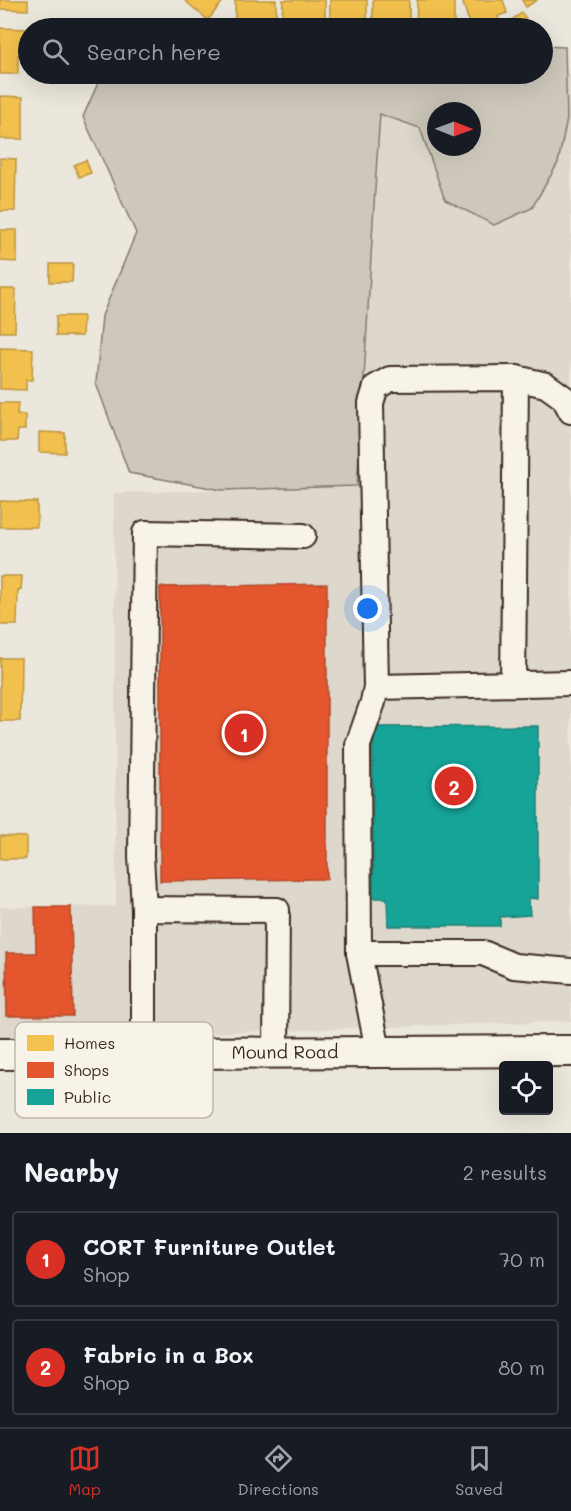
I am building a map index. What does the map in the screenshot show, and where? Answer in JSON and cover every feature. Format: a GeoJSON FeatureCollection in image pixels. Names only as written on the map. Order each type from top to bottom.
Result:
{"type":"FeatureCollection","features":[{"type":"Feature","properties":{"kind":"main road","name":"Mound Road"},"geometry":{"type":"LineString","coordinates":[[213,1052],[571,1051]]}},
{"type":"Feature","properties":{"kind":"main road","name":"Mound Road"},"geometry":{"type":"LineString","coordinates":[[0,1054],[15,1054]]}},
{"type":"Feature","properties":{"kind":"lane"},"geometry":{"type":"LineString","coordinates":[[513,684],[516,378]]}},
{"type":"Feature","properties":{"kind":"lane"},"geometry":{"type":"LineString","coordinates":[[378,1051],[359,952],[358,745],[376,687],[371,402],[376,387],[390,379],[516,378],[546,385],[564,398],[571,411]]}},
{"type":"Feature","properties":{"kind":"lane"},"geometry":{"type":"LineString","coordinates":[[144,1022],[144,909],[141,856],[145,533],[303,537]]}},
{"type":"Feature","properties":{"kind":"lane"},"geometry":{"type":"LineString","coordinates":[[376,687],[571,683]]}},
{"type":"Feature","properties":{"kind":"lane"},"geometry":{"type":"LineString","coordinates":[[144,909],[277,910],[276,1052]]}},
{"type":"Feature","properties":{"kind":"lane"},"geometry":{"type":"LineString","coordinates":[[359,952],[483,953],[514,966],[571,971]]}},
{"type":"Feature","properties":{"kind":"shaded area"},"geometry":{"type":"Polygon","coordinates":[[[553,46],[565,47],[567,119],[558,163],[532,208],[494,225],[445,200],[430,156],[481,156],[481,102],[427,102],[427,148],[420,128],[380,114],[357,486],[222,490],[129,473],[96,383],[102,316],[136,233],[83,117],[98,84],[553,84],[553,46]]]}},
{"type":"Feature","properties":{"kind":"shaded area"},"geometry":{"type":"Polygon","coordinates":[[[553,74],[571,74],[571,1021],[213,1033],[213,1022],[15,1022],[15,1037],[0,1037],[0,907],[116,906],[114,493],[357,486],[360,84],[553,84],[553,74]]]}},
{"type":"Feature","properties":{"kind":"building: Homes"},"geometry":{"type":"Polygon","coordinates":[[[0,0],[28,0],[28,10],[0,9],[0,0]]]}},
{"type":"Feature","properties":{"kind":"building: Homes"},"geometry":{"type":"Polygon","coordinates":[[[184,0],[224,0],[210,18],[206,18],[184,0]]]}},
{"type":"Feature","properties":{"kind":"building: Homes"},"geometry":{"type":"Polygon","coordinates":[[[235,0],[276,0],[276,18],[235,18],[235,0]]]}},
{"type":"Feature","properties":{"kind":"building: Homes"},"geometry":{"type":"Polygon","coordinates":[[[283,0],[325,0],[325,18],[282,18],[283,0]]]}},
{"type":"Feature","properties":{"kind":"building: Homes"},"geometry":{"type":"Polygon","coordinates":[[[330,0],[367,0],[367,18],[330,18],[330,0]]]}},
{"type":"Feature","properties":{"kind":"building: Homes"},"geometry":{"type":"Polygon","coordinates":[[[373,0],[409,0],[409,18],[373,18],[373,0]]]}},
{"type":"Feature","properties":{"kind":"building: Homes"},"geometry":{"type":"Polygon","coordinates":[[[417,0],[454,0],[454,18],[416,18],[417,0]]]}},
{"type":"Feature","properties":{"kind":"building: Homes"},"geometry":{"type":"Polygon","coordinates":[[[462,0],[503,0],[507,13],[498,16],[499,18],[468,18],[462,0]]]}},
{"type":"Feature","properties":{"kind":"building: Homes"},"geometry":{"type":"Polygon","coordinates":[[[522,0],[537,0],[526,7],[522,0]]]}},
{"type":"Feature","properties":{"kind":"building: Homes"},"geometry":{"type":"Polygon","coordinates":[[[522,13],[525,18],[514,18],[522,13]]]}},
{"type":"Feature","properties":{"kind":"building: Homes"},"geometry":{"type":"Polygon","coordinates":[[[0,28],[18,29],[18,74],[0,74],[0,28]]]}},
{"type":"Feature","properties":{"kind":"building: Homes"},"geometry":{"type":"Polygon","coordinates":[[[0,96],[23,97],[23,139],[0,139],[0,96]]]}},
{"type":"Feature","properties":{"kind":"building: Homes"},"geometry":{"type":"Polygon","coordinates":[[[0,158],[16,159],[15,211],[0,211],[0,158]]]}},
{"type":"Feature","properties":{"kind":"building: Homes"},"geometry":{"type":"Polygon","coordinates":[[[86,160],[91,173],[79,177],[74,165],[86,160]]]}},
{"type":"Feature","properties":{"kind":"building: Homes"},"geometry":{"type":"Polygon","coordinates":[[[0,230],[17,230],[17,262],[0,261],[0,230]]]}},
{"type":"Feature","properties":{"kind":"building: Homes"},"geometry":{"type":"Polygon","coordinates":[[[50,264],[73,264],[72,282],[50,282],[50,264]]]}},
{"type":"Feature","properties":{"kind":"building: Homes"},"geometry":{"type":"Polygon","coordinates":[[[0,289],[16,289],[15,332],[0,332],[0,289]]]}},
{"type":"Feature","properties":{"kind":"building: Homes"},"geometry":{"type":"Polygon","coordinates":[[[56,316],[83,316],[82,336],[56,336],[56,316]]]}},
{"type":"Feature","properties":{"kind":"building: Homes"},"geometry":{"type":"Polygon","coordinates":[[[0,348],[33,349],[32,380],[26,380],[26,390],[0,389],[0,348]]]}},
{"type":"Feature","properties":{"kind":"building: Homes"},"geometry":{"type":"Polygon","coordinates":[[[0,403],[18,403],[17,415],[25,415],[25,430],[18,430],[17,441],[0,441],[0,403]]]}},
{"type":"Feature","properties":{"kind":"building: Homes"},"geometry":{"type":"Polygon","coordinates":[[[39,432],[65,433],[65,453],[39,452],[39,432]]]}},
{"type":"Feature","properties":{"kind":"building: Homes"},"geometry":{"type":"Polygon","coordinates":[[[0,501],[37,502],[37,527],[0,527],[0,501]]]}},
{"type":"Feature","properties":{"kind":"building: Homes"},"geometry":{"type":"Polygon","coordinates":[[[0,576],[22,576],[21,590],[18,590],[17,625],[0,625],[0,576]]]}},
{"type":"Feature","properties":{"kind":"building: Homes"},"geometry":{"type":"Polygon","coordinates":[[[0,658],[21,658],[20,721],[0,721],[0,658]]]}},
{"type":"Feature","properties":{"kind":"building: Homes"},"geometry":{"type":"Polygon","coordinates":[[[0,836],[26,837],[26,859],[0,859],[0,836]]]}},
{"type":"Feature","properties":{"kind":"building: Shops"},"geometry":{"type":"Polygon","coordinates":[[[327,584],[327,879],[160,881],[160,587],[327,584]]]}},
{"type":"Feature","properties":{"kind":"building: Shops"},"geometry":{"type":"Polygon","coordinates":[[[35,907],[71,907],[73,1016],[7,1016],[6,953],[36,953],[35,907]]]}},
{"type":"Feature","properties":{"kind":"building: Public"},"geometry":{"type":"Polygon","coordinates":[[[538,726],[538,899],[529,898],[530,915],[500,917],[500,926],[388,926],[387,898],[373,898],[373,727],[538,726]]]}},
{"type":"Feature","properties":{"kind":"place","name":"CORT Furniture Outlet"},"geometry":{"type":"Point","coordinates":[244,733]}},
{"type":"Feature","properties":{"kind":"place","name":"Fabric in a Box"},"geometry":{"type":"Point","coordinates":[454,786]}}]}
